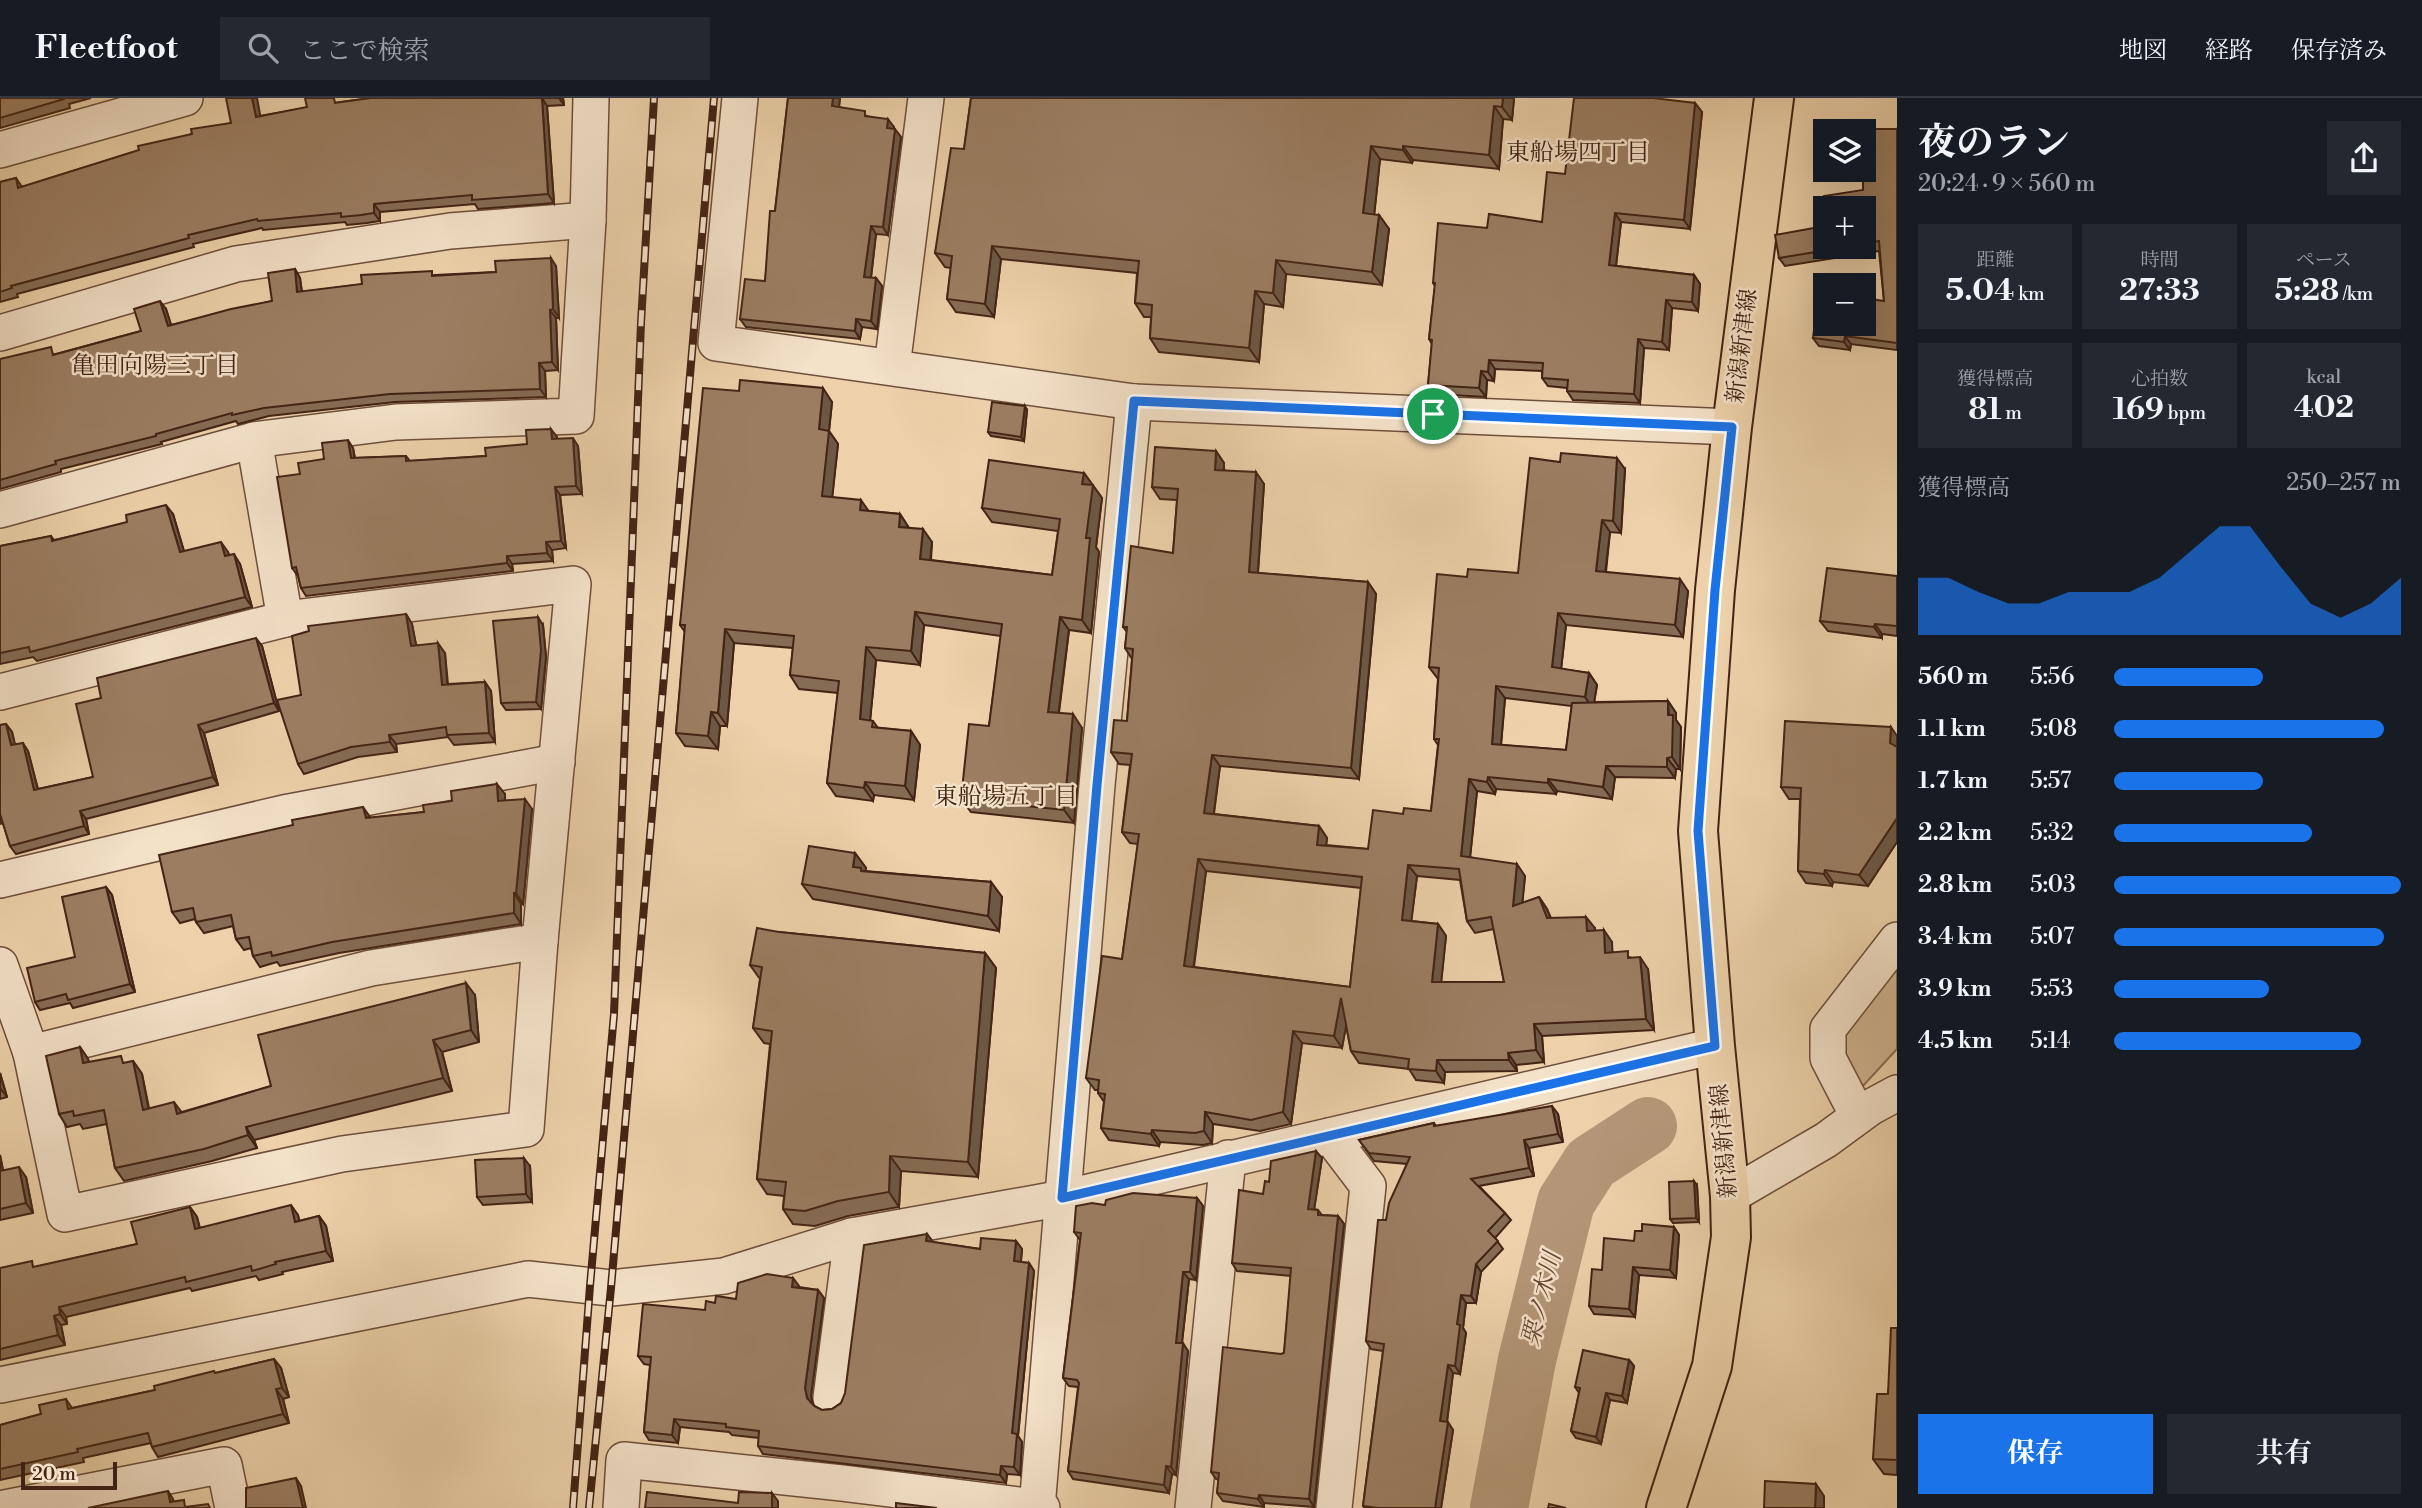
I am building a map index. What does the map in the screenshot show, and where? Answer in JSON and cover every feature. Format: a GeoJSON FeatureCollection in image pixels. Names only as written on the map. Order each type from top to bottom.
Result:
{"type":"FeatureCollection","features":[{"type":"Feature","properties":{"kind":"main road","name":"新潟新津線"},"geometry":{"type":"LineString","coordinates":[[1666,1508],[1712,1366],[1731,1237],[1730,1196],[1698,831],[1715,590],[1732,427],[1774,98]]}},
{"type":"Feature","properties":{"kind":"street"},"geometry":{"type":"LineString","coordinates":[[0,150],[185,98]]}},
{"type":"Feature","properties":{"kind":"street"},"geometry":{"type":"LineString","coordinates":[[0,510],[254,440],[396,422],[576,416],[588,219],[591,98]]}},
{"type":"Feature","properties":{"kind":"street"},"geometry":{"type":"LineString","coordinates":[[740,98],[716,343],[1134,401],[1732,427]]}},
{"type":"Feature","properties":{"kind":"street"},"geometry":{"type":"LineString","coordinates":[[892,367],[926,98]]}},
{"type":"Feature","properties":{"kind":"street"},"geometry":{"type":"LineString","coordinates":[[0,333],[236,264],[450,231],[588,219]]}},
{"type":"Feature","properties":{"kind":"street"},"geometry":{"type":"LineString","coordinates":[[621,1508],[624,1460],[841,1495],[1039,1508],[1097,785],[1134,401]]}},
{"type":"Feature","properties":{"kind":"street"},"geometry":{"type":"LineString","coordinates":[[254,440],[285,619]]}},
{"type":"Feature","properties":{"kind":"street"},"geometry":{"type":"LineString","coordinates":[[0,692],[285,619],[573,584],[540,941],[526,1129],[342,1154],[65,1214],[31,1052],[0,965]]}},
{"type":"Feature","properties":{"kind":"street"},"geometry":{"type":"LineString","coordinates":[[0,880],[285,813],[557,762]]}},
{"type":"Feature","properties":{"kind":"street"},"geometry":{"type":"LineString","coordinates":[[1858,1116],[1828,1058],[1828,1029],[1897,940]]}},
{"type":"Feature","properties":{"kind":"street"},"geometry":{"type":"LineString","coordinates":[[31,1052],[372,968],[540,941]]}},
{"type":"Feature","properties":{"kind":"street"},"geometry":{"type":"LineString","coordinates":[[0,1385],[528,1279],[611,1288],[724,1276],[852,1236],[1062,1198],[1715,1046]]}},
{"type":"Feature","properties":{"kind":"street"},"geometry":{"type":"LineString","coordinates":[[1730,1196],[1826,1140],[1858,1116],[1897,1093]]}},
{"type":"Feature","properties":{"kind":"street"},"geometry":{"type":"LineString","coordinates":[[1330,1136],[1368,1186],[1334,1508]]}},
{"type":"Feature","properties":{"kind":"street"},"geometry":{"type":"LineString","coordinates":[[1193,1508],[1228,1158]]}},
{"type":"Feature","properties":{"kind":"street"},"geometry":{"type":"LineString","coordinates":[[831,1398],[852,1236]]}},
{"type":"Feature","properties":{"kind":"street"},"geometry":{"type":"LineString","coordinates":[[22,1506],[224,1465],[233,1508]]}},
{"type":"Feature","properties":{"kind":"shaded area"},"geometry":{"type":"Polygon","coordinates":[[[1897,960],[1897,1049],[1862,1087],[1840,1059],[1843,1024],[1897,960]]]}},
{"type":"Feature","properties":{"kind":"building"},"geometry":{"type":"Polygon","coordinates":[[[0,98],[64,98],[64,99],[0,118],[0,98]]]}},
{"type":"Feature","properties":{"kind":"building"},"geometry":{"type":"Polygon","coordinates":[[[226,98],[252,98],[256,117],[307,107],[305,98],[334,98],[335,103],[371,98],[542,98],[548,194],[472,200],[472,195],[374,204],[374,213],[361,215],[341,217],[341,213],[257,219],[188,235],[189,238],[11,286],[12,288],[0,292],[0,182],[16,178],[18,188],[139,150],[138,146],[192,134],[191,129],[231,123],[226,98]]]}},
{"type":"Feature","properties":{"kind":"building"},"geometry":{"type":"Polygon","coordinates":[[[788,98],[833,98],[832,106],[865,111],[865,116],[888,119],[887,128],[895,129],[883,227],[871,226],[864,277],[876,278],[871,321],[856,319],[855,331],[740,319],[745,279],[765,281],[770,211],[775,211],[788,98]]]}},
{"type":"Feature","properties":{"kind":"building"},"geometry":{"type":"Polygon","coordinates":[[[971,98],[1503,98],[1502,107],[1494,106],[1489,155],[1403,146],[1403,150],[1371,146],[1363,213],[1379,215],[1372,272],[1276,260],[1273,293],[1255,291],[1249,348],[1150,338],[1152,305],[1135,303],[1139,261],[992,246],[985,304],[947,299],[952,256],[935,253],[951,148],[964,149],[971,98]]]}},
{"type":"Feature","properties":{"kind":"building"},"geometry":{"type":"Polygon","coordinates":[[[1574,98],[1653,98],[1695,103],[1684,220],[1615,213],[1609,265],[1694,275],[1692,302],[1666,300],[1662,342],[1638,339],[1634,394],[1567,391],[1568,380],[1542,378],[1543,363],[1489,360],[1488,372],[1481,371],[1479,388],[1428,385],[1438,223],[1487,228],[1489,214],[1542,222],[1547,172],[1565,174],[1574,98]]]}},
{"type":"Feature","properties":{"kind":"building"},"geometry":{"type":"Polygon","coordinates":[[[1876,129],[1897,129],[1897,343],[1845,336],[1876,336],[1876,300],[1884,301],[1879,241],[1876,242],[1876,196],[1824,196],[1863,190],[1863,182],[1876,182],[1876,129]]]}},
{"type":"Feature","properties":{"kind":"building"},"geometry":{"type":"Polygon","coordinates":[[[1813,228],[1813,252],[1779,258],[1775,235],[1813,228]]]}},
{"type":"Feature","properties":{"kind":"building"},"geometry":{"type":"Polygon","coordinates":[[[551,258],[552,362],[539,363],[540,389],[390,394],[232,413],[156,436],[55,461],[56,464],[0,480],[0,359],[51,347],[53,355],[141,331],[134,309],[160,301],[168,326],[272,301],[268,273],[295,269],[297,292],[362,284],[361,275],[432,271],[432,276],[496,272],[495,261],[551,258]]]}},
{"type":"Feature","properties":{"kind":"building"},"geometry":{"type":"Polygon","coordinates":[[[1813,336],[1845,336],[1844,342],[1813,336]]]}},
{"type":"Feature","properties":{"kind":"building"},"geometry":{"type":"Polygon","coordinates":[[[740,380],[823,388],[819,429],[829,431],[822,496],[861,500],[860,510],[900,514],[899,527],[923,529],[920,559],[1052,575],[1060,519],[982,508],[989,460],[1084,473],[1082,484],[1093,485],[1086,538],[1090,538],[1082,620],[1060,617],[1048,712],[1073,714],[1064,810],[961,799],[969,724],[989,726],[1002,624],[915,612],[911,651],[866,647],[860,719],[873,721],[872,727],[911,731],[905,786],[865,782],[864,788],[827,783],[839,681],[790,675],[794,636],[725,629],[718,713],[711,712],[708,736],[676,733],[685,625],[680,625],[703,388],[739,391],[740,380]]]}},
{"type":"Feature","properties":{"kind":"building"},"geometry":{"type":"Polygon","coordinates":[[[992,402],[1025,406],[1021,437],[988,432],[992,402]]]}},
{"type":"Feature","properties":{"kind":"building"},"geometry":{"type":"Polygon","coordinates":[[[551,429],[552,439],[573,438],[576,486],[555,487],[561,541],[546,542],[547,553],[507,556],[507,563],[301,588],[296,567],[292,568],[277,477],[300,474],[298,463],[324,459],[322,443],[348,440],[351,458],[406,456],[406,461],[486,456],[485,448],[527,444],[526,430],[551,429]]]}},
{"type":"Feature","properties":{"kind":"building"},"geometry":{"type":"Polygon","coordinates":[[[1155,447],[1216,451],[1215,470],[1256,472],[1249,572],[1368,582],[1351,768],[1212,755],[1204,813],[1319,826],[1317,845],[1368,849],[1373,810],[1403,814],[1404,808],[1431,811],[1439,739],[1434,739],[1439,668],[1429,667],[1437,574],[1467,577],[1468,569],[1518,573],[1530,458],[1560,462],[1561,453],[1617,458],[1613,521],[1602,520],[1596,571],[1680,579],[1675,625],[1558,613],[1552,667],[1589,673],[1585,697],[1496,686],[1492,744],[1566,750],[1572,703],[1668,701],[1668,715],[1673,715],[1672,757],[1667,758],[1667,767],[1606,766],[1603,787],[1548,779],[1548,783],[1488,777],[1487,782],[1469,779],[1461,856],[1517,864],[1513,906],[1539,897],[1547,918],[1586,917],[1587,931],[1604,930],[1605,953],[1628,951],[1628,958],[1640,957],[1646,1019],[1534,1024],[1536,1050],[1508,1053],[1509,1060],[1437,1060],[1436,1071],[1408,1069],[1409,1059],[1351,1051],[1341,998],[1334,1036],[1293,1031],[1283,1112],[1251,1120],[1205,1112],[1204,1131],[1195,1133],[1152,1130],[1151,1134],[1101,1128],[1105,1094],[1098,1093],[1099,1080],[1086,1078],[1102,956],[1122,959],[1139,834],[1122,832],[1132,754],[1111,752],[1114,720],[1127,721],[1133,649],[1125,648],[1127,627],[1123,627],[1131,546],[1173,553],[1178,489],[1152,487],[1155,447]],[[1198,859],[1184,966],[1350,987],[1362,877],[1198,859]],[[1408,865],[1402,920],[1438,924],[1432,982],[1504,982],[1491,917],[1467,921],[1459,869],[1408,865]]]}},
{"type":"Feature","properties":{"kind":"building"},"geometry":{"type":"Polygon","coordinates":[[[166,505],[180,552],[221,542],[225,556],[234,554],[245,597],[30,652],[29,647],[0,653],[0,546],[51,536],[52,541],[127,522],[126,515],[166,505]]]}},
{"type":"Feature","properties":{"kind":"building"},"geometry":{"type":"Polygon","coordinates":[[[1827,568],[1897,576],[1897,626],[1875,624],[1874,627],[1820,621],[1827,568]]]}},
{"type":"Feature","properties":{"kind":"building"},"geometry":{"type":"Polygon","coordinates":[[[406,614],[411,646],[438,643],[442,685],[485,682],[489,733],[447,735],[446,727],[389,735],[390,742],[351,747],[298,764],[277,700],[301,695],[292,636],[309,631],[308,626],[406,614]]]}},
{"type":"Feature","properties":{"kind":"building"},"geometry":{"type":"Polygon","coordinates":[[[538,617],[541,650],[536,702],[501,703],[493,621],[538,617]]]}},
{"type":"Feature","properties":{"kind":"building"},"geometry":{"type":"Polygon","coordinates":[[[256,638],[274,703],[198,725],[213,777],[80,811],[84,826],[10,846],[0,814],[0,725],[6,724],[11,745],[23,743],[34,790],[93,777],[76,704],[101,698],[97,678],[256,638]]]}},
{"type":"Feature","properties":{"kind":"building"},"geometry":{"type":"Polygon","coordinates":[[[1785,721],[1891,727],[1890,743],[1897,747],[1897,818],[1859,875],[1825,870],[1824,874],[1798,871],[1801,788],[1781,787],[1785,721]]]}},
{"type":"Feature","properties":{"kind":"building"},"geometry":{"type":"Polygon","coordinates":[[[497,784],[498,801],[525,799],[514,913],[332,942],[272,956],[271,952],[253,956],[249,937],[236,939],[231,915],[196,922],[193,908],[172,912],[159,855],[293,825],[292,820],[363,807],[366,818],[424,812],[423,805],[452,801],[451,791],[497,784]]]}},
{"type":"Feature","properties":{"kind":"building"},"geometry":{"type":"Polygon","coordinates":[[[809,846],[855,853],[853,867],[861,868],[861,871],[991,882],[988,916],[802,884],[809,846]]]}},
{"type":"Feature","properties":{"kind":"building"},"geometry":{"type":"Polygon","coordinates":[[[106,887],[130,984],[68,1000],[66,994],[35,1002],[27,968],[75,957],[62,897],[106,887]]]}},
{"type":"Feature","properties":{"kind":"building"},"geometry":{"type":"Polygon","coordinates":[[[757,928],[985,953],[968,1162],[890,1156],[889,1192],[838,1201],[805,1211],[783,1209],[786,1182],[757,1179],[772,1031],[753,1028],[762,967],[750,965],[757,928]]]}},
{"type":"Feature","properties":{"kind":"building"},"geometry":{"type":"Polygon","coordinates":[[[466,983],[471,1030],[433,1040],[443,1078],[246,1127],[248,1135],[204,1149],[115,1168],[104,1110],[74,1116],[73,1111],[59,1114],[46,1056],[80,1047],[83,1063],[121,1056],[123,1063],[133,1061],[143,1110],[174,1102],[177,1114],[271,1086],[258,1035],[466,983]]]}},
{"type":"Feature","properties":{"kind":"building"},"geometry":{"type":"Polygon","coordinates":[[[1552,1106],[1558,1134],[1524,1140],[1529,1168],[1471,1179],[1505,1213],[1488,1231],[1498,1241],[1476,1264],[1471,1296],[1461,1295],[1455,1366],[1448,1365],[1440,1421],[1448,1422],[1435,1508],[1363,1506],[1384,1344],[1366,1341],[1378,1220],[1386,1220],[1389,1203],[1410,1157],[1369,1153],[1359,1140],[1434,1123],[1434,1126],[1552,1106]]]}},
{"type":"Feature","properties":{"kind":"building"},"geometry":{"type":"Polygon","coordinates":[[[1316,1151],[1308,1209],[1318,1210],[1318,1215],[1338,1216],[1309,1499],[1259,1495],[1258,1499],[1217,1493],[1219,1473],[1211,1472],[1223,1347],[1284,1353],[1291,1268],[1232,1263],[1239,1190],[1263,1194],[1265,1181],[1269,1182],[1271,1161],[1316,1151]]]}},
{"type":"Feature","properties":{"kind":"building"},"geometry":{"type":"Polygon","coordinates":[[[524,1158],[526,1194],[477,1197],[475,1160],[524,1158]]]}},
{"type":"Feature","properties":{"kind":"building"},"geometry":{"type":"Polygon","coordinates":[[[19,1167],[26,1203],[0,1209],[0,1171],[19,1167]]]}},
{"type":"Feature","properties":{"kind":"building"},"geometry":{"type":"Polygon","coordinates":[[[1694,1181],[1696,1218],[1670,1219],[1669,1182],[1694,1181]]]}},
{"type":"Feature","properties":{"kind":"building"},"geometry":{"type":"Polygon","coordinates":[[[1133,1193],[1197,1198],[1190,1272],[1183,1272],[1176,1343],[1183,1343],[1171,1467],[1166,1466],[1164,1485],[1068,1471],[1079,1383],[1077,1380],[1063,1378],[1081,1233],[1074,1232],[1076,1206],[1092,1203],[1105,1205],[1106,1200],[1133,1193]]]}},
{"type":"Feature","properties":{"kind":"building"},"geometry":{"type":"Polygon","coordinates":[[[291,1205],[295,1222],[319,1216],[326,1251],[275,1262],[276,1264],[252,1271],[251,1266],[186,1282],[185,1277],[59,1307],[60,1314],[54,1316],[58,1335],[0,1349],[0,1268],[32,1261],[33,1267],[137,1244],[131,1222],[190,1207],[195,1229],[291,1205]]]}},
{"type":"Feature","properties":{"kind":"building"},"geometry":{"type":"Polygon","coordinates":[[[1642,1224],[1674,1227],[1670,1270],[1633,1267],[1629,1309],[1589,1306],[1592,1269],[1602,1270],[1604,1238],[1634,1241],[1635,1231],[1642,1231],[1642,1224]]]}},
{"type":"Feature","properties":{"kind":"building"},"geometry":{"type":"Polygon","coordinates":[[[927,1234],[926,1241],[980,1249],[981,1238],[1016,1241],[1014,1261],[1029,1263],[1012,1433],[1017,1434],[1014,1467],[1001,1466],[1000,1475],[758,1446],[759,1431],[726,1427],[726,1424],[674,1419],[672,1435],[644,1432],[651,1357],[638,1356],[643,1304],[705,1310],[706,1301],[715,1303],[716,1296],[736,1299],[738,1283],[767,1274],[793,1278],[792,1287],[818,1290],[805,1388],[807,1398],[814,1406],[822,1410],[832,1409],[841,1403],[845,1393],[864,1245],[927,1234]]]}},
{"type":"Feature","properties":{"kind":"building"},"geometry":{"type":"Polygon","coordinates":[[[1891,1328],[1897,1328],[1897,1460],[1873,1459],[1877,1394],[1888,1394],[1891,1328]]]}},
{"type":"Feature","properties":{"kind":"building"},"geometry":{"type":"Polygon","coordinates":[[[1583,1350],[1629,1360],[1622,1396],[1606,1393],[1596,1437],[1571,1431],[1580,1388],[1575,1387],[1583,1350]]]}},
{"type":"Feature","properties":{"kind":"building"},"geometry":{"type":"Polygon","coordinates":[[[274,1359],[282,1388],[276,1389],[283,1414],[152,1447],[148,1433],[0,1469],[0,1425],[41,1414],[39,1405],[66,1399],[68,1409],[155,1390],[154,1386],[214,1371],[215,1373],[274,1359]]]}},
{"type":"Feature","properties":{"kind":"building"},"geometry":{"type":"Polygon","coordinates":[[[296,1478],[303,1508],[246,1508],[246,1488],[296,1478]]]}},
{"type":"Feature","properties":{"kind":"building"},"geometry":{"type":"Polygon","coordinates":[[[1765,1481],[1816,1484],[1815,1508],[1764,1508],[1765,1481]]]}},
{"type":"Feature","properties":{"kind":"building"},"geometry":{"type":"Polygon","coordinates":[[[168,1491],[170,1502],[184,1500],[185,1507],[208,1504],[210,1508],[88,1508],[168,1491]]]}},
{"type":"Feature","properties":{"kind":"building"},"geometry":{"type":"Polygon","coordinates":[[[647,1492],[738,1503],[739,1492],[772,1493],[772,1508],[645,1508],[647,1492]]]}},
{"type":"Feature","properties":{"kind":"building"},"geometry":{"type":"Polygon","coordinates":[[[896,1503],[937,1508],[896,1508],[896,1503]]]}},
{"type":"Feature","properties":{"kind":"building"},"geometry":{"type":"Polygon","coordinates":[[[1549,1504],[1566,1508],[1548,1508],[1549,1504]]]}},
{"type":"Feature","properties":{"kind":"waterway","name":"栗ノ木川"},"geometry":{"type":"LineString","coordinates":[[1499,1508],[1527,1360],[1566,1202],[1591,1163],[1648,1126]]}},
{"type":"Feature","properties":{"kind":"railway"},"geometry":{"type":"LineString","coordinates":[[573,1508],[614,1014],[641,323],[654,98]]}},
{"type":"Feature","properties":{"kind":"railway"},"geometry":{"type":"LineString","coordinates":[[589,1508],[611,1288],[714,98]]}},
{"type":"Feature","properties":{"kind":"district","name":"東船場四丁目"},"geometry":{"type":"Point","coordinates":[1578,153]}},
{"type":"Feature","properties":{"kind":"district","name":"亀田向陽三丁目"},"geometry":{"type":"Point","coordinates":[155,366]}},
{"type":"Feature","properties":{"kind":"district","name":"東船場五丁目"},"geometry":{"type":"Point","coordinates":[1006,797]}},
{"type":"Feature","properties":{"kind":"route"},"geometry":{"type":"LineString","coordinates":[[1134,401],[1433,414],[1732,427],[1715,590],[1698,831],[1715,1046],[1062,1198],[1097,785],[1134,401]]}}]}
